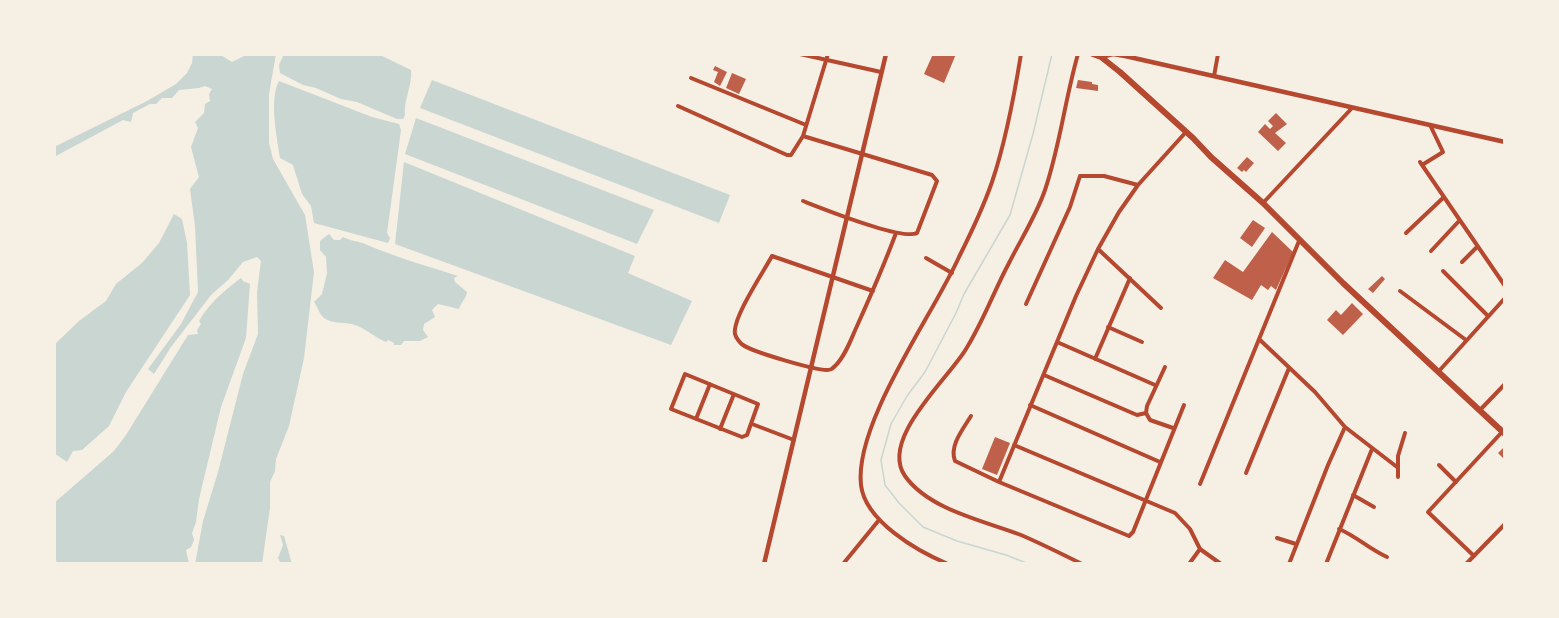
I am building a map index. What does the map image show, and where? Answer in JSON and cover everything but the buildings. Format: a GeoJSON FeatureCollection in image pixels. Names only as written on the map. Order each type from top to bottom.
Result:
{"type":"FeatureCollection","features":[{"type":"Feature","properties":{"kind":"highway"},"geometry":{"type":"LineString","coordinates":[[1093,54],[1101,57],[1132,83],[1263,203],[1299,241],[1504,433]]}},
{"type":"Feature","properties":{"kind":"street"},"geometry":{"type":"LineString","coordinates":[[800,54],[881,72]]}},
{"type":"Feature","properties":{"kind":"street"},"geometry":{"type":"LineString","coordinates":[[678,106],[788,155],[793,152],[803,136],[828,54]]}},
{"type":"Feature","properties":{"kind":"street"},"geometry":{"type":"LineString","coordinates":[[764,564],[886,54]]}},
{"type":"Feature","properties":{"kind":"street"},"geometry":{"type":"LineString","coordinates":[[948,564],[927,555],[872,513],[866,503],[861,485],[861,470],[869,436],[886,394],[942,287],[952,273],[993,180],[1015,92],[1020,54]]}},
{"type":"Feature","properties":{"kind":"street"},"geometry":{"type":"LineString","coordinates":[[1078,54],[1050,172],[1038,209],[1008,263],[966,349],[916,414],[907,431],[900,453],[900,463],[904,475],[930,498],[974,519],[1021,535],[1082,564]]}},
{"type":"Feature","properties":{"kind":"street"},"geometry":{"type":"LineString","coordinates":[[1214,76],[1218,54]]}},
{"type":"Feature","properties":{"kind":"street"},"geometry":{"type":"LineString","coordinates":[[1101,57],[1119,55],[1505,142]]}},
{"type":"Feature","properties":{"kind":"street"},"geometry":{"type":"LineString","coordinates":[[691,78],[806,125]]}},
{"type":"Feature","properties":{"kind":"street"},"geometry":{"type":"LineString","coordinates":[[1263,203],[1352,108]]}},
{"type":"Feature","properties":{"kind":"street"},"geometry":{"type":"LineString","coordinates":[[1431,127],[1443,152],[1421,163],[1505,286]]}},
{"type":"Feature","properties":{"kind":"street"},"geometry":{"type":"LineString","coordinates":[[999,482],[1098,249],[1138,185],[1186,132]]}},
{"type":"Feature","properties":{"kind":"street"},"geometry":{"type":"LineString","coordinates":[[802,201],[896,233],[912,236],[917,233],[937,178],[803,136]]}},
{"type":"Feature","properties":{"kind":"street"},"geometry":{"type":"LineString","coordinates":[[1026,304],[1070,207],[1080,176],[1104,176],[1138,185]]}},
{"type":"Feature","properties":{"kind":"street"},"geometry":{"type":"LineString","coordinates":[[1406,233],[1443,196]]}},
{"type":"Feature","properties":{"kind":"street"},"geometry":{"type":"LineString","coordinates":[[1431,251],[1460,221]]}},
{"type":"Feature","properties":{"kind":"street"},"geometry":{"type":"LineString","coordinates":[[873,291],[772,256],[735,324],[735,335],[743,345],[811,367],[830,369],[840,361],[873,291],[896,233]]}},
{"type":"Feature","properties":{"kind":"street"},"geometry":{"type":"LineString","coordinates":[[1200,484],[1299,241]]}},
{"type":"Feature","properties":{"kind":"street"},"geometry":{"type":"LineString","coordinates":[[1462,262],[1477,247]]}},
{"type":"Feature","properties":{"kind":"street"},"geometry":{"type":"LineString","coordinates":[[1098,249],[1161,308]]}},
{"type":"Feature","properties":{"kind":"street"},"geometry":{"type":"LineString","coordinates":[[926,258],[952,273]]}},
{"type":"Feature","properties":{"kind":"street"},"geometry":{"type":"LineString","coordinates":[[1443,271],[1488,316]]}},
{"type":"Feature","properties":{"kind":"street"},"geometry":{"type":"LineString","coordinates":[[1095,359],[1130,278]]}},
{"type":"Feature","properties":{"kind":"street"},"geometry":{"type":"LineString","coordinates":[[1400,291],[1466,340]]}},
{"type":"Feature","properties":{"kind":"street"},"geometry":{"type":"LineString","coordinates":[[1439,371],[1505,298]]}},
{"type":"Feature","properties":{"kind":"street"},"geometry":{"type":"LineString","coordinates":[[1108,327],[1142,342]]}},
{"type":"Feature","properties":{"kind":"street"},"geometry":{"type":"LineString","coordinates":[[1259,339],[1315,392],[1345,427],[1397,467]]}},
{"type":"Feature","properties":{"kind":"street"},"geometry":{"type":"LineString","coordinates":[[1057,342],[1155,385]]}},
{"type":"Feature","properties":{"kind":"street"},"geometry":{"type":"LineString","coordinates":[[1165,367],[1155,385],[1146,413],[1150,420],[1173,428]]}},
{"type":"Feature","properties":{"kind":"street"},"geometry":{"type":"LineString","coordinates":[[1246,473],[1289,368]]}},
{"type":"Feature","properties":{"kind":"street"},"geometry":{"type":"LineString","coordinates":[[685,374],[710,384],[758,404],[752,424],[744,437],[670,409],[685,374]]}},
{"type":"Feature","properties":{"kind":"street"},"geometry":{"type":"LineString","coordinates":[[1044,375],[1137,415],[1146,413]]}},
{"type":"Feature","properties":{"kind":"street"},"geometry":{"type":"LineString","coordinates":[[696,419],[710,384]]}},
{"type":"Feature","properties":{"kind":"street"},"geometry":{"type":"LineString","coordinates":[[1480,410],[1505,384]]}},
{"type":"Feature","properties":{"kind":"street"},"geometry":{"type":"LineString","coordinates":[[720,429],[734,393]]}},
{"type":"Feature","properties":{"kind":"street"},"geometry":{"type":"LineString","coordinates":[[1030,405],[1160,462]]}},
{"type":"Feature","properties":{"kind":"street"},"geometry":{"type":"LineString","coordinates":[[970,416],[954,449],[953,455],[956,461],[1125,536],[1133,532],[1184,405]]}},
{"type":"Feature","properties":{"kind":"street"},"geometry":{"type":"LineString","coordinates":[[752,424],[794,440]]}},
{"type":"Feature","properties":{"kind":"street"},"geometry":{"type":"LineString","coordinates":[[1289,564],[1345,427]]}},
{"type":"Feature","properties":{"kind":"street"},"geometry":{"type":"LineString","coordinates":[[1398,477],[1397,467],[1405,433]]}},
{"type":"Feature","properties":{"kind":"street"},"geometry":{"type":"LineString","coordinates":[[1474,556],[1428,512],[1504,433]]}},
{"type":"Feature","properties":{"kind":"street"},"geometry":{"type":"LineString","coordinates":[[1014,445],[1179,516],[1190,529],[1200,549],[1221,564]]}},
{"type":"Feature","properties":{"kind":"street"},"geometry":{"type":"LineString","coordinates":[[1326,564],[1372,449]]}},
{"type":"Feature","properties":{"kind":"street"},"geometry":{"type":"LineString","coordinates":[[1439,465],[1456,482]]}},
{"type":"Feature","properties":{"kind":"street"},"geometry":{"type":"LineString","coordinates":[[1353,495],[1374,507]]}},
{"type":"Feature","properties":{"kind":"street"},"geometry":{"type":"LineString","coordinates":[[843,564],[879,520]]}},
{"type":"Feature","properties":{"kind":"street"},"geometry":{"type":"LineString","coordinates":[[1466,564],[1505,524]]}},
{"type":"Feature","properties":{"kind":"street"},"geometry":{"type":"LineString","coordinates":[[1339,529],[1387,557]]}},
{"type":"Feature","properties":{"kind":"street"},"geometry":{"type":"LineString","coordinates":[[1277,538],[1296,544]]}},
{"type":"Feature","properties":{"kind":"street"},"geometry":{"type":"LineString","coordinates":[[1189,564],[1200,549]]}},
{"type":"Feature","properties":{"kind":"shaded area"},"geometry":{"type":"Polygon","coordinates":[[[193,54],[219,54],[232,62],[248,54],[276,54],[269,94],[269,143],[273,159],[305,215],[314,272],[304,358],[289,426],[270,482],[270,508],[262,564],[195,564],[203,521],[243,374],[258,334],[257,292],[261,261],[257,257],[243,262],[211,295],[171,347],[154,374],[148,369],[181,324],[198,292],[195,226],[190,189],[199,177],[191,147],[198,128],[195,122],[204,113],[205,104],[210,101],[209,94],[212,89],[205,86],[179,90],[172,98],[162,98],[156,104],[150,104],[133,113],[131,122],[123,120],[54,157],[54,147],[176,84],[187,73],[193,54]]]}},
{"type":"Feature","properties":{"kind":"shaded area"},"geometry":{"type":"Polygon","coordinates":[[[284,54],[378,54],[411,70],[403,119],[397,119],[357,102],[341,99],[303,85],[280,73],[279,65],[284,54]]]}},
{"type":"Feature","properties":{"kind":"shaded area"},"geometry":{"type":"Polygon","coordinates":[[[432,80],[730,195],[719,223],[420,108],[432,80]]]}},
{"type":"Feature","properties":{"kind":"shaded area"},"geometry":{"type":"Polygon","coordinates":[[[279,81],[372,117],[399,124],[401,130],[387,233],[390,238],[388,243],[314,223],[311,206],[302,194],[293,165],[280,158],[274,108],[279,81]]]}},
{"type":"Feature","properties":{"kind":"shaded area"},"geometry":{"type":"Polygon","coordinates":[[[416,118],[654,210],[637,244],[405,154],[416,118]]]}},
{"type":"Feature","properties":{"kind":"shaded area"},"geometry":{"type":"Polygon","coordinates":[[[404,162],[635,256],[628,273],[692,301],[671,345],[395,244],[404,162]]]}},
{"type":"Feature","properties":{"kind":"shaded area"},"geometry":{"type":"Polygon","coordinates":[[[174,214],[182,219],[187,243],[190,295],[126,392],[109,426],[82,450],[73,451],[67,462],[54,453],[54,345],[79,321],[106,301],[116,284],[142,263],[159,243],[174,214]]]}},
{"type":"Feature","properties":{"kind":"shaded area"},"geometry":{"type":"Polygon","coordinates":[[[329,234],[334,240],[340,240],[343,237],[458,276],[454,278],[455,282],[467,292],[466,297],[459,309],[438,304],[432,310],[435,317],[424,324],[423,330],[428,337],[420,341],[404,341],[401,345],[394,345],[388,340],[386,342],[352,324],[327,320],[321,315],[314,302],[322,294],[327,273],[326,257],[320,250],[320,241],[329,234]]]}},
{"type":"Feature","properties":{"kind":"shaded area"},"geometry":{"type":"Polygon","coordinates":[[[241,278],[250,284],[246,338],[221,407],[192,533],[194,540],[191,547],[186,550],[189,564],[57,564],[54,552],[54,503],[114,451],[188,335],[198,334],[197,330],[201,324],[199,321],[203,314],[218,297],[241,278]]]}},
{"type":"Feature","properties":{"kind":"shaded area"},"geometry":{"type":"Polygon","coordinates":[[[280,535],[284,536],[292,564],[281,564],[278,558],[283,545],[280,535]]]}},
{"type":"Feature","properties":{"kind":"waterway"},"geometry":{"type":"LineString","coordinates":[[1029,564],[957,541],[923,527],[885,485],[881,460],[891,424],[907,396],[925,372],[964,294],[1010,215],[1033,134],[1052,54]]}}]}
